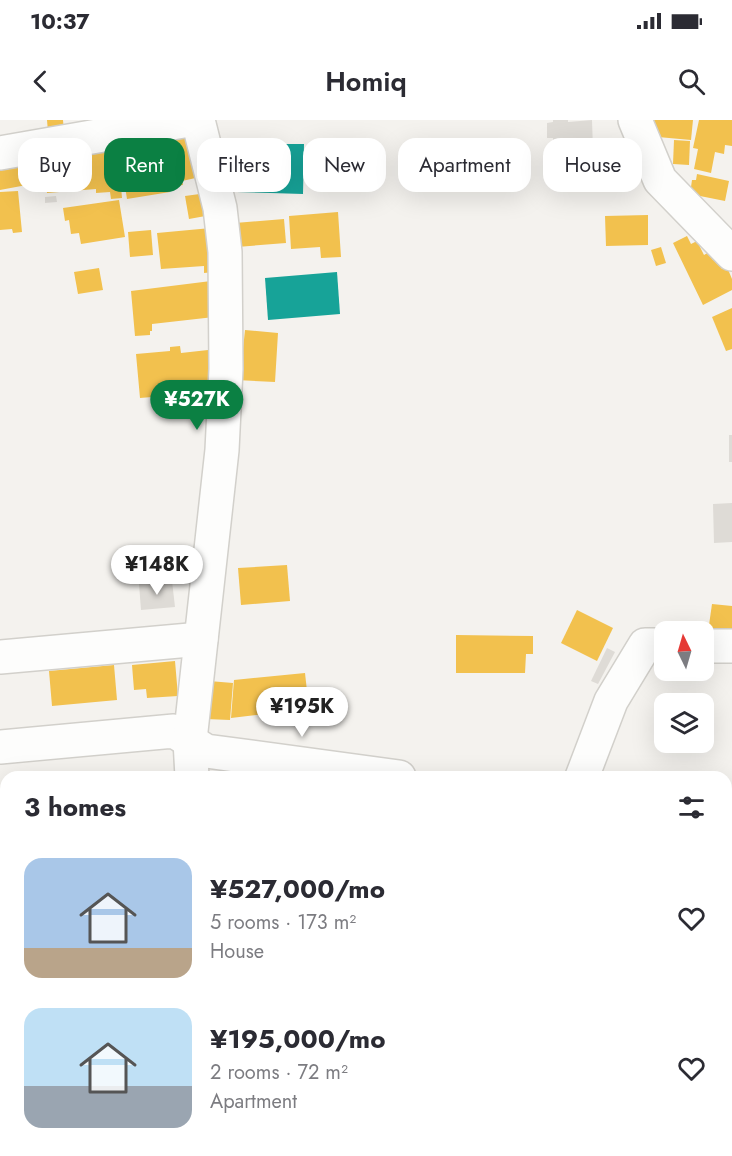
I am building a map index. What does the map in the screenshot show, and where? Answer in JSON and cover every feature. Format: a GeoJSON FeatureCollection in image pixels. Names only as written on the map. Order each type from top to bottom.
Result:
{"type":"FeatureCollection","features":[{"type":"Feature","properties":{"kind":"street"},"geometry":{"type":"LineString","coordinates":[[0,153],[189,120]]}},
{"type":"Feature","properties":{"kind":"street"},"geometry":{"type":"LineString","coordinates":[[192,771],[190,740],[222,450],[226,369],[225,252],[220,208],[198,120]]}},
{"type":"Feature","properties":{"kind":"street"},"geometry":{"type":"LineString","coordinates":[[635,120],[660,180],[732,254]]}},
{"type":"Feature","properties":{"kind":"street"},"geometry":{"type":"LineString","coordinates":[[0,657],[201,639]]}},
{"type":"Feature","properties":{"kind":"street"},"geometry":{"type":"LineString","coordinates":[[584,771],[611,701],[645,645],[654,645]]}},
{"type":"Feature","properties":{"kind":"street"},"geometry":{"type":"LineString","coordinates":[[714,645],[732,646]]}},
{"type":"Feature","properties":{"kind":"street"},"geometry":{"type":"LineString","coordinates":[[0,747],[174,731],[206,751],[354,771]]}},
{"type":"Feature","properties":{"kind":"building: Homes"},"geometry":{"type":"Polygon","coordinates":[[[47,120],[63,120],[64,131],[48,132],[47,120]]]}},
{"type":"Feature","properties":{"kind":"building: Homes"},"geometry":{"type":"Polygon","coordinates":[[[646,120],[693,120],[691,140],[658,137],[646,120]]]}},
{"type":"Feature","properties":{"kind":"building: Homes"},"geometry":{"type":"Polygon","coordinates":[[[699,120],[732,120],[732,146],[725,145],[724,154],[715,152],[711,173],[694,169],[698,149],[693,148],[699,120]]]}},
{"type":"Feature","properties":{"kind":"building: Homes"},"geometry":{"type":"Polygon","coordinates":[[[192,131],[197,160],[197,178],[185,180],[185,138],[149,138],[192,131]]]}},
{"type":"Feature","properties":{"kind":"building: Homes"},"geometry":{"type":"Polygon","coordinates":[[[674,140],[690,141],[689,165],[673,164],[674,140]]]}},
{"type":"Feature","properties":{"kind":"building: Homes"},"geometry":{"type":"Polygon","coordinates":[[[104,152],[104,192],[110,192],[96,193],[96,189],[92,189],[92,153],[104,152]]]}},
{"type":"Feature","properties":{"kind":"building: Homes"},"geometry":{"type":"Polygon","coordinates":[[[18,161],[18,187],[0,190],[0,164],[18,161]]]}},
{"type":"Feature","properties":{"kind":"building: Homes"},"geometry":{"type":"Polygon","coordinates":[[[697,174],[729,181],[725,201],[690,194],[692,180],[696,180],[697,174]]]}},
{"type":"Feature","properties":{"kind":"building: Homes"},"geometry":{"type":"Polygon","coordinates":[[[18,191],[22,232],[13,233],[12,229],[0,230],[0,192],[18,191]]]}},
{"type":"Feature","properties":{"kind":"building: Homes"},"geometry":{"type":"Polygon","coordinates":[[[110,192],[121,192],[122,198],[111,199],[110,192]]]}},
{"type":"Feature","properties":{"kind":"building: Homes"},"geometry":{"type":"Polygon","coordinates":[[[126,192],[170,192],[127,199],[126,192]]]}},
{"type":"Feature","properties":{"kind":"building: Homes"},"geometry":{"type":"Polygon","coordinates":[[[207,193],[211,215],[189,219],[185,196],[207,193]]]}},
{"type":"Feature","properties":{"kind":"building: Homes"},"geometry":{"type":"Polygon","coordinates":[[[119,200],[125,237],[81,244],[79,233],[71,234],[69,220],[65,221],[63,208],[119,200]]]}},
{"type":"Feature","properties":{"kind":"building: Homes"},"geometry":{"type":"Polygon","coordinates":[[[338,212],[341,257],[321,258],[320,247],[291,249],[289,216],[338,212]]]}},
{"type":"Feature","properties":{"kind":"building: Homes"},"geometry":{"type":"Polygon","coordinates":[[[648,215],[648,245],[606,246],[605,216],[648,215]]]}},
{"type":"Feature","properties":{"kind":"building: Homes"},"geometry":{"type":"Polygon","coordinates":[[[284,219],[286,243],[237,247],[235,223],[284,219]]]}},
{"type":"Feature","properties":{"kind":"building: Homes"},"geometry":{"type":"Polygon","coordinates":[[[211,228],[215,272],[204,273],[204,266],[161,269],[157,233],[211,228]]]}},
{"type":"Feature","properties":{"kind":"building: Homes"},"geometry":{"type":"Polygon","coordinates":[[[151,230],[153,255],[130,257],[128,232],[151,230]]]}},
{"type":"Feature","properties":{"kind":"building: Homes"},"geometry":{"type":"Polygon","coordinates":[[[687,236],[691,244],[697,241],[704,255],[709,252],[713,260],[717,259],[722,269],[727,267],[732,279],[732,290],[703,305],[673,243],[687,236]]]}},
{"type":"Feature","properties":{"kind":"building: Homes"},"geometry":{"type":"Polygon","coordinates":[[[661,247],[666,263],[656,266],[651,250],[661,247]]]}},
{"type":"Feature","properties":{"kind":"building: Homes"},"geometry":{"type":"Polygon","coordinates":[[[99,268],[103,290],[78,294],[74,272],[99,268]]]}},
{"type":"Feature","properties":{"kind":"building: Homes"},"geometry":{"type":"Polygon","coordinates":[[[211,281],[214,317],[152,324],[150,335],[135,336],[131,291],[211,281]]]}},
{"type":"Feature","properties":{"kind":"building: Homes"},"geometry":{"type":"Polygon","coordinates":[[[732,308],[732,349],[726,351],[712,317],[732,308]]]}},
{"type":"Feature","properties":{"kind":"building: Homes"},"geometry":{"type":"Polygon","coordinates":[[[245,330],[278,333],[275,382],[236,380],[238,358],[242,359],[245,330]]]}},
{"type":"Feature","properties":{"kind":"building: Homes"},"geometry":{"type":"Polygon","coordinates":[[[180,346],[181,353],[208,350],[212,390],[192,392],[193,397],[164,400],[164,396],[140,398],[136,354],[170,351],[170,347],[180,346]]]}},
{"type":"Feature","properties":{"kind":"building: Homes"},"geometry":{"type":"Polygon","coordinates":[[[287,565],[290,601],[241,605],[238,568],[287,565]]]}},
{"type":"Feature","properties":{"kind":"building: Homes"},"geometry":{"type":"Polygon","coordinates":[[[712,604],[732,606],[732,642],[714,640],[714,621],[710,621],[712,604]]]}},
{"type":"Feature","properties":{"kind":"building: Homes"},"geometry":{"type":"Polygon","coordinates":[[[577,610],[613,628],[597,661],[561,643],[577,610]]]}},
{"type":"Feature","properties":{"kind":"building: Homes"},"geometry":{"type":"Polygon","coordinates":[[[456,635],[533,636],[533,654],[526,654],[525,673],[456,673],[456,635]]]}},
{"type":"Feature","properties":{"kind":"building: Homes"},"geometry":{"type":"Polygon","coordinates":[[[175,661],[178,696],[147,698],[146,689],[134,690],[132,665],[175,661]]]}},
{"type":"Feature","properties":{"kind":"building: Homes"},"geometry":{"type":"Polygon","coordinates":[[[114,665],[117,700],[52,706],[49,671],[114,665]]]}},
{"type":"Feature","properties":{"kind":"building: Homes"},"geometry":{"type":"Polygon","coordinates":[[[305,673],[309,709],[231,718],[234,680],[305,673]]]}},
{"type":"Feature","properties":{"kind":"building: Homes"},"geometry":{"type":"Polygon","coordinates":[[[209,681],[233,683],[230,720],[206,719],[209,681]]]}},
{"type":"Feature","properties":{"kind":"building: Public"},"geometry":{"type":"Polygon","coordinates":[[[291,144],[303,144],[303,194],[237,192],[291,192],[291,144]]]}},
{"type":"Feature","properties":{"kind":"building: Public"},"geometry":{"type":"Polygon","coordinates":[[[337,272],[340,314],[268,320],[265,278],[337,272]]]}},
{"type":"Feature","properties":{"kind":"building: Other"},"geometry":{"type":"Polygon","coordinates":[[[553,120],[568,120],[568,122],[592,120],[593,138],[547,138],[547,123],[553,120]]]}},
{"type":"Feature","properties":{"kind":"building: Other"},"geometry":{"type":"Polygon","coordinates":[[[56,196],[57,202],[45,203],[45,197],[56,196]]]}},
{"type":"Feature","properties":{"kind":"building: Other"},"geometry":{"type":"Polygon","coordinates":[[[729,435],[732,435],[732,462],[729,462],[729,435]]]}},
{"type":"Feature","properties":{"kind":"building: Other"},"geometry":{"type":"Polygon","coordinates":[[[732,503],[732,542],[714,543],[713,504],[732,503]]]}},
{"type":"Feature","properties":{"kind":"building: Other"},"geometry":{"type":"Polygon","coordinates":[[[172,581],[175,607],[141,610],[139,584],[172,581]]]}},
{"type":"Feature","properties":{"kind":"building: Other"},"geometry":{"type":"Polygon","coordinates":[[[607,648],[615,652],[598,684],[591,681],[607,648]]]}}]}
